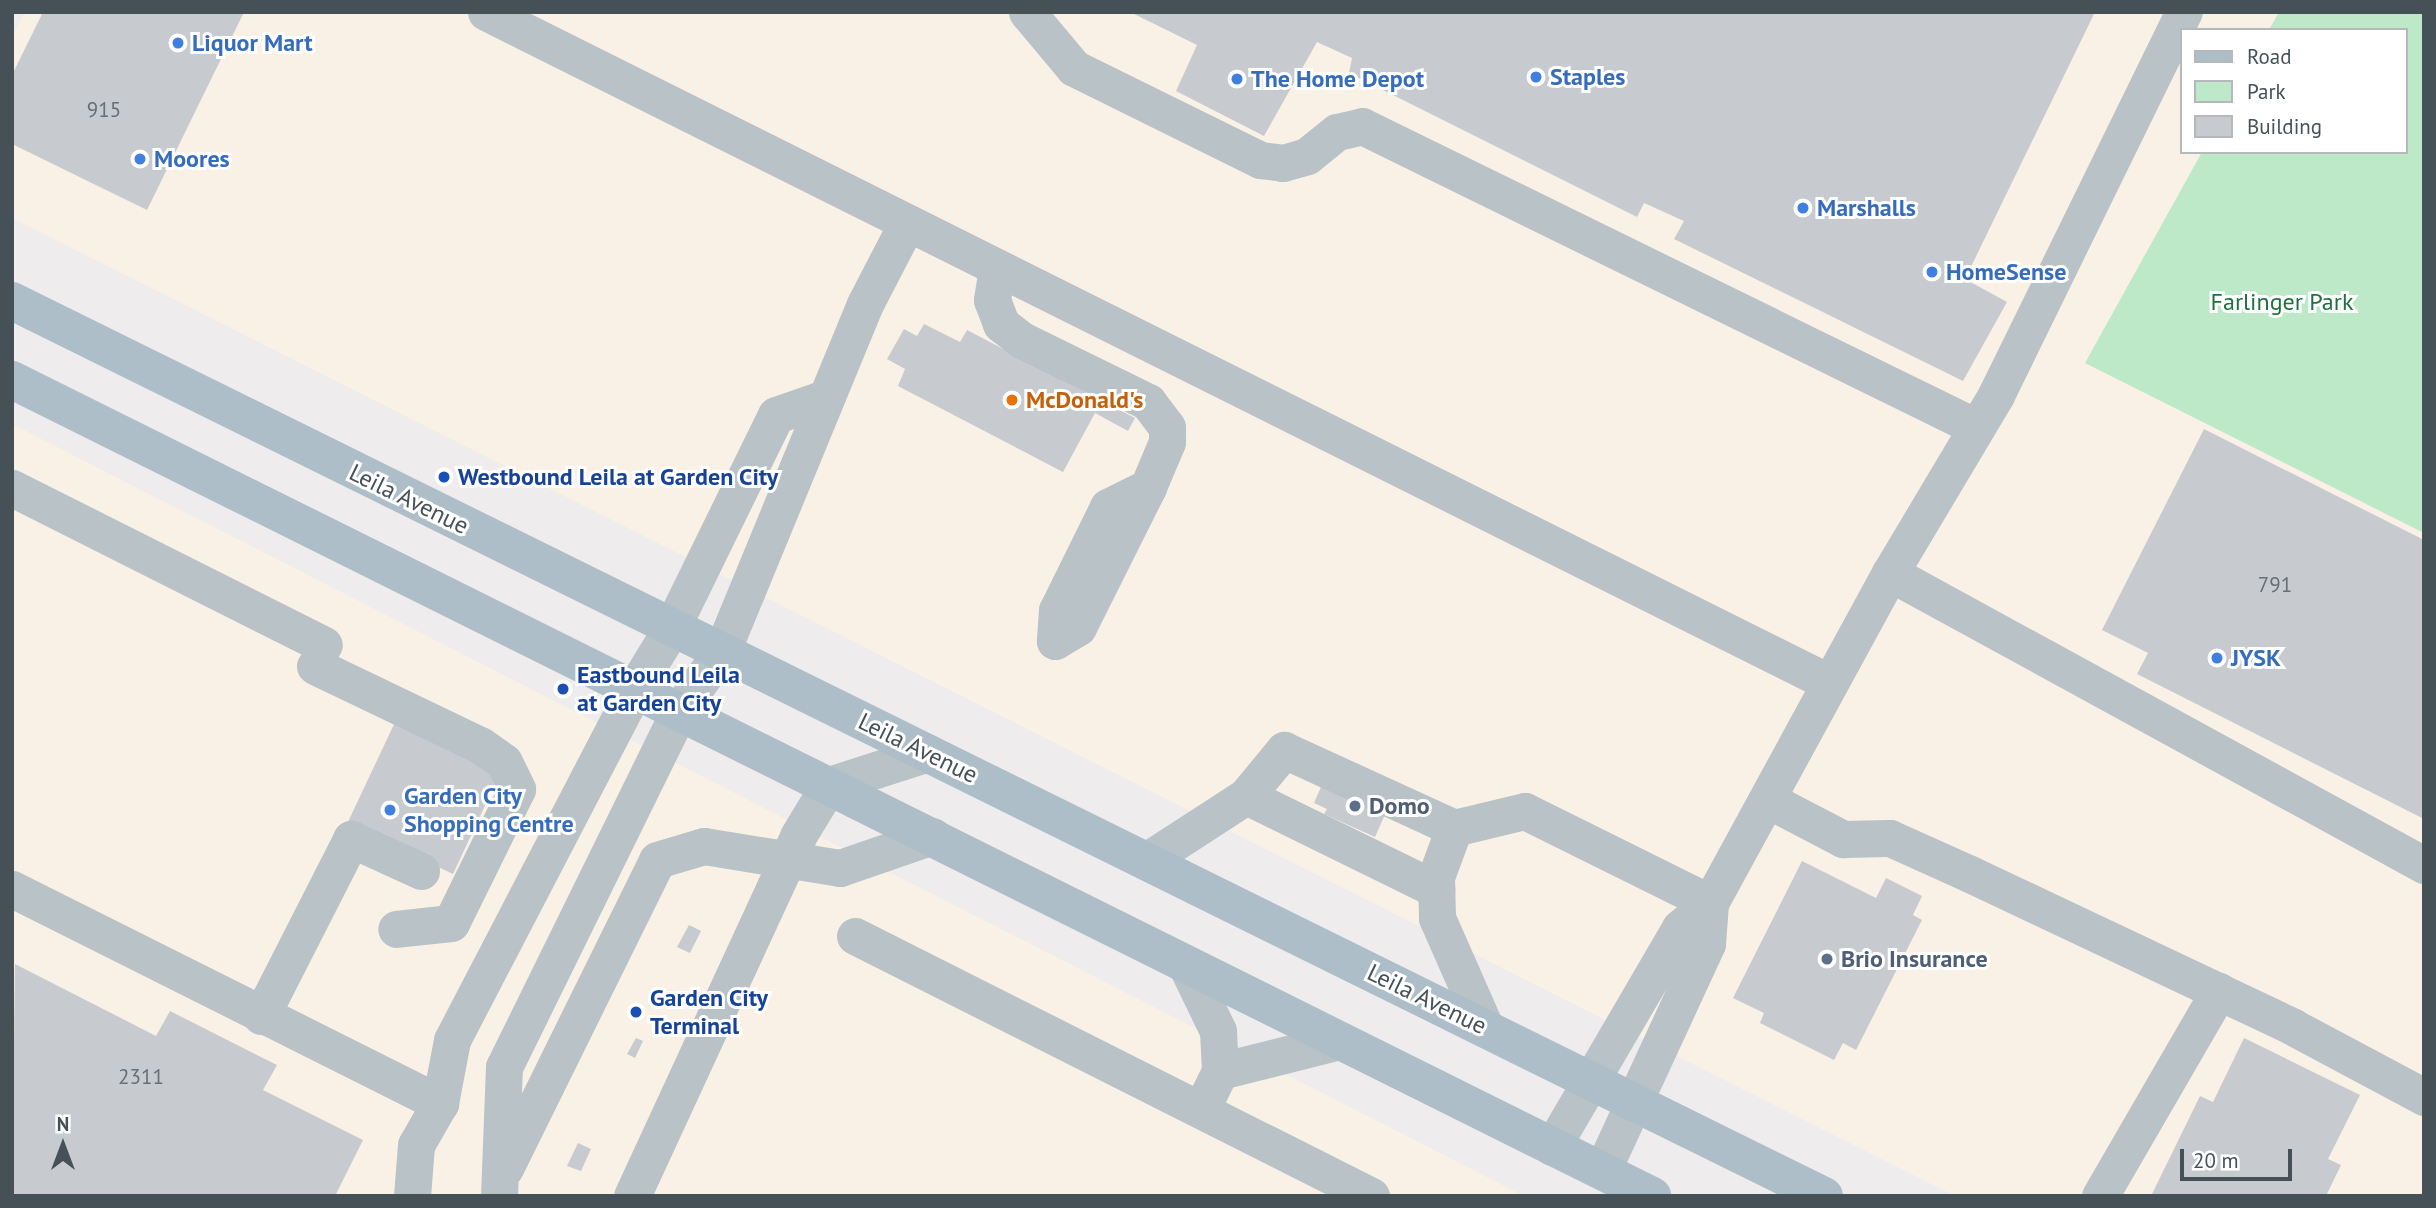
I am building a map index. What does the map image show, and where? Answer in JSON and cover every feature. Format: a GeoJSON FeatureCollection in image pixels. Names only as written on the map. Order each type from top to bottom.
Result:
{"type":"FeatureCollection","features":[{"type":"Feature","properties":{"kind":"main road","name":"Leila Avenue"},"geometry":{"type":"LineString","coordinates":[[18,300],[671,629],[722,651],[1824,1196]]}},
{"type":"Feature","properties":{"kind":"main road"},"geometry":{"type":"LineString","coordinates":[[12,380],[680,709],[1186,965],[1652,1196]]}},
{"type":"Feature","properties":{"kind":"lane"},"geometry":{"type":"LineString","coordinates":[[486,12],[1830,683]]}},
{"type":"Feature","properties":{"kind":"lane"},"geometry":{"type":"LineString","coordinates":[[1027,12],[1074,68],[1260,160],[1283,163],[1307,156],[1337,132],[1362,126],[1976,427]]}},
{"type":"Feature","properties":{"kind":"lane"},"geometry":{"type":"LineString","coordinates":[[1552,1147],[1588,1078],[1680,928],[1710,903],[1889,573],[1976,427],[2184,12]]}},
{"type":"Feature","properties":{"kind":"lane"},"geometry":{"type":"LineString","coordinates":[[500,1184],[504,1067],[680,709],[722,651],[825,398],[907,223]]}},
{"type":"Feature","properties":{"kind":"lane"},"geometry":{"type":"LineString","coordinates":[[997,268],[992,300],[1002,324],[1020,339],[1127,390],[1160,413],[1167,442],[1148,487],[1108,508],[1057,610],[1055,641]]}},
{"type":"Feature","properties":{"kind":"lane"},"geometry":{"type":"LineString","coordinates":[[412,1196],[416,1145],[440,1103],[452,1040],[635,688],[671,629],[776,415],[825,398]]}},
{"type":"Feature","properties":{"kind":"lane"},"geometry":{"type":"LineString","coordinates":[[12,488],[319,655],[480,745],[505,762],[517,789],[451,923],[396,929]]}},
{"type":"Feature","properties":{"kind":"lane"},"geometry":{"type":"LineString","coordinates":[[1889,573],[2424,865]]}},
{"type":"Feature","properties":{"kind":"lane"},"geometry":{"type":"LineString","coordinates":[[1146,861],[1246,796],[1284,750],[1454,828],[1525,811],[1710,903]]}},
{"type":"Feature","properties":{"kind":"lane"},"geometry":{"type":"LineString","coordinates":[[632,1196],[789,858],[829,785],[928,753]]}},
{"type":"Feature","properties":{"kind":"lane"},"geometry":{"type":"LineString","coordinates":[[1246,796],[1436,889]]}},
{"type":"Feature","properties":{"kind":"lane"},"geometry":{"type":"LineString","coordinates":[[1768,800],[1843,839],[1890,838],[2219,990],[2424,1097]]}},
{"type":"Feature","properties":{"kind":"lane"},"geometry":{"type":"LineString","coordinates":[[1454,828],[1436,889],[1437,918],[1485,1027]]}},
{"type":"Feature","properties":{"kind":"lane"},"geometry":{"type":"LineString","coordinates":[[500,1184],[657,860],[704,846],[840,867],[933,836]]}},
{"type":"Feature","properties":{"kind":"lane"},"geometry":{"type":"LineString","coordinates":[[261,1016],[351,839],[421,871]]}},
{"type":"Feature","properties":{"kind":"lane"},"geometry":{"type":"LineString","coordinates":[[12,889],[261,1016],[440,1103]]}},
{"type":"Feature","properties":{"kind":"lane"},"geometry":{"type":"LineString","coordinates":[[1602,1171],[1634,1100],[1661,1052],[1707,944],[1710,903]]}},
{"type":"Feature","properties":{"kind":"lane"},"geometry":{"type":"LineString","coordinates":[[855,936],[1371,1196]]}},
{"type":"Feature","properties":{"kind":"lane"},"geometry":{"type":"LineString","coordinates":[[1186,965],[1218,1031],[1220,1071],[1201,1110]]}},
{"type":"Feature","properties":{"kind":"lane"},"geometry":{"type":"LineString","coordinates":[[2106,1191],[2219,990]]}},
{"type":"Feature","properties":{"kind":"lane"},"geometry":{"type":"LineString","coordinates":[[1220,1071],[1339,1041]]}},
{"type":"Feature","properties":{"kind":"shaded area"},"geometry":{"type":"Polygon","coordinates":[[[25,12],[2279,12],[2270,28],[2180,28],[2180,154],[2201,154],[2086,363],[2424,533],[2424,1188],[2417,1196],[1955,1196],[12,218],[12,36],[25,12]]]}},
{"type":"Feature","properties":{"kind":"shaded area","name":"Garden City Shopping Centre"},"geometry":{"type":"Polygon","coordinates":[[[12,424],[1524,1196],[12,1196],[12,424]]]}},
{"type":"Feature","properties":{"kind":"green space","name":"Farlinger Park"},"geometry":{"type":"Polygon","coordinates":[[[2279,12],[2424,12],[2424,533],[2085,363],[2201,154],[2408,154],[2408,28],[2270,28],[2279,12]]]}},
{"type":"Feature","properties":{"kind":"building"},"geometry":{"type":"Polygon","coordinates":[[[43,12],[244,12],[147,210],[12,144],[12,75],[43,12]]]}},
{"type":"Feature","properties":{"kind":"building"},"geometry":{"type":"Polygon","coordinates":[[[1130,12],[2095,12],[1965,279],[2007,302],[1963,381],[1674,239],[1684,221],[1644,203],[1637,217],[1349,73],[1352,58],[1317,42],[1264,136],[1176,91],[1197,45],[1130,12]]]}},
{"type":"Feature","properties":{"kind":"building","name":"McDonald's"},"geometry":{"type":"Polygon","coordinates":[[[924,324],[960,342],[967,330],[1135,418],[1128,431],[1095,413],[1063,472],[898,386],[905,369],[887,359],[904,329],[917,336],[924,324]]]}},
{"type":"Feature","properties":{"kind":"building"},"geometry":{"type":"Polygon","coordinates":[[[2204,429],[2424,540],[2424,819],[2137,674],[2148,653],[2102,630],[2204,429]]]}},
{"type":"Feature","properties":{"kind":"building"},"geometry":{"type":"Polygon","coordinates":[[[397,718],[491,762],[496,782],[453,874],[347,824],[397,718]]]}},
{"type":"Feature","properties":{"kind":"building","name":"Domo"},"geometry":{"type":"Polygon","coordinates":[[[1324,780],[1390,803],[1375,837],[1324,814],[1327,809],[1314,803],[1324,780]]]}},
{"type":"Feature","properties":{"kind":"building","name":"Brio Insurance"},"geometry":{"type":"Polygon","coordinates":[[[1802,861],[1876,898],[1886,878],[1922,896],[1913,915],[1922,920],[1856,1050],[1843,1043],[1834,1060],[1760,1023],[1764,1013],[1733,998],[1802,861]]]}},
{"type":"Feature","properties":{"kind":"building"},"geometry":{"type":"Polygon","coordinates":[[[689,925],[701,931],[690,953],[677,947],[689,925]]]}},
{"type":"Feature","properties":{"kind":"building"},"geometry":{"type":"Polygon","coordinates":[[[15,964],[156,1036],[170,1011],[277,1065],[263,1090],[363,1140],[335,1196],[12,1196],[15,964]]]}},
{"type":"Feature","properties":{"kind":"building"},"geometry":{"type":"Polygon","coordinates":[[[636,1038],[643,1041],[635,1058],[627,1054],[636,1038]]]}},
{"type":"Feature","properties":{"kind":"building"},"geometry":{"type":"Polygon","coordinates":[[[2244,1038],[2360,1095],[2328,1159],[2341,1165],[2326,1196],[2151,1196],[2200,1096],[2213,1102],[2244,1038]]]}},
{"type":"Feature","properties":{"kind":"building"},"geometry":{"type":"Polygon","coordinates":[[[578,1143],[591,1149],[581,1171],[567,1166],[578,1143]]]}},
{"type":"Feature","properties":{"kind":"place","name":"Liquor Mart"},"geometry":{"type":"Point","coordinates":[178,43]}},
{"type":"Feature","properties":{"kind":"place","name":"Staples"},"geometry":{"type":"Point","coordinates":[1536,77]}},
{"type":"Feature","properties":{"kind":"place","name":"The Home Depot"},"geometry":{"type":"Point","coordinates":[1237,79]}},
{"type":"Feature","properties":{"kind":"place","name":"Moores"},"geometry":{"type":"Point","coordinates":[140,159]}},
{"type":"Feature","properties":{"kind":"place","name":"Marshalls"},"geometry":{"type":"Point","coordinates":[1803,208]}},
{"type":"Feature","properties":{"kind":"place","name":"HomeSense"},"geometry":{"type":"Point","coordinates":[1932,272]}},
{"type":"Feature","properties":{"kind":"place","name":"McDonald's"},"geometry":{"type":"Point","coordinates":[1012,400]}},
{"type":"Feature","properties":{"kind":"place","name":"Westbound Leila at Garden City"},"geometry":{"type":"Point","coordinates":[444,477]}},
{"type":"Feature","properties":{"kind":"place","name":"JYSK"},"geometry":{"type":"Point","coordinates":[2217,658]}},
{"type":"Feature","properties":{"kind":"place","name":"Eastbound Leila at Garden City"},"geometry":{"type":"Point","coordinates":[563,689]}},
{"type":"Feature","properties":{"kind":"place","name":"Domo"},"geometry":{"type":"Point","coordinates":[1355,806]}},
{"type":"Feature","properties":{"kind":"place","name":"Garden City Shopping Centre"},"geometry":{"type":"Point","coordinates":[390,810]}},
{"type":"Feature","properties":{"kind":"place","name":"Brio Insurance"},"geometry":{"type":"Point","coordinates":[1827,959]}},
{"type":"Feature","properties":{"kind":"place","name":"Garden City Terminal"},"geometry":{"type":"Point","coordinates":[636,1012]}}]}
